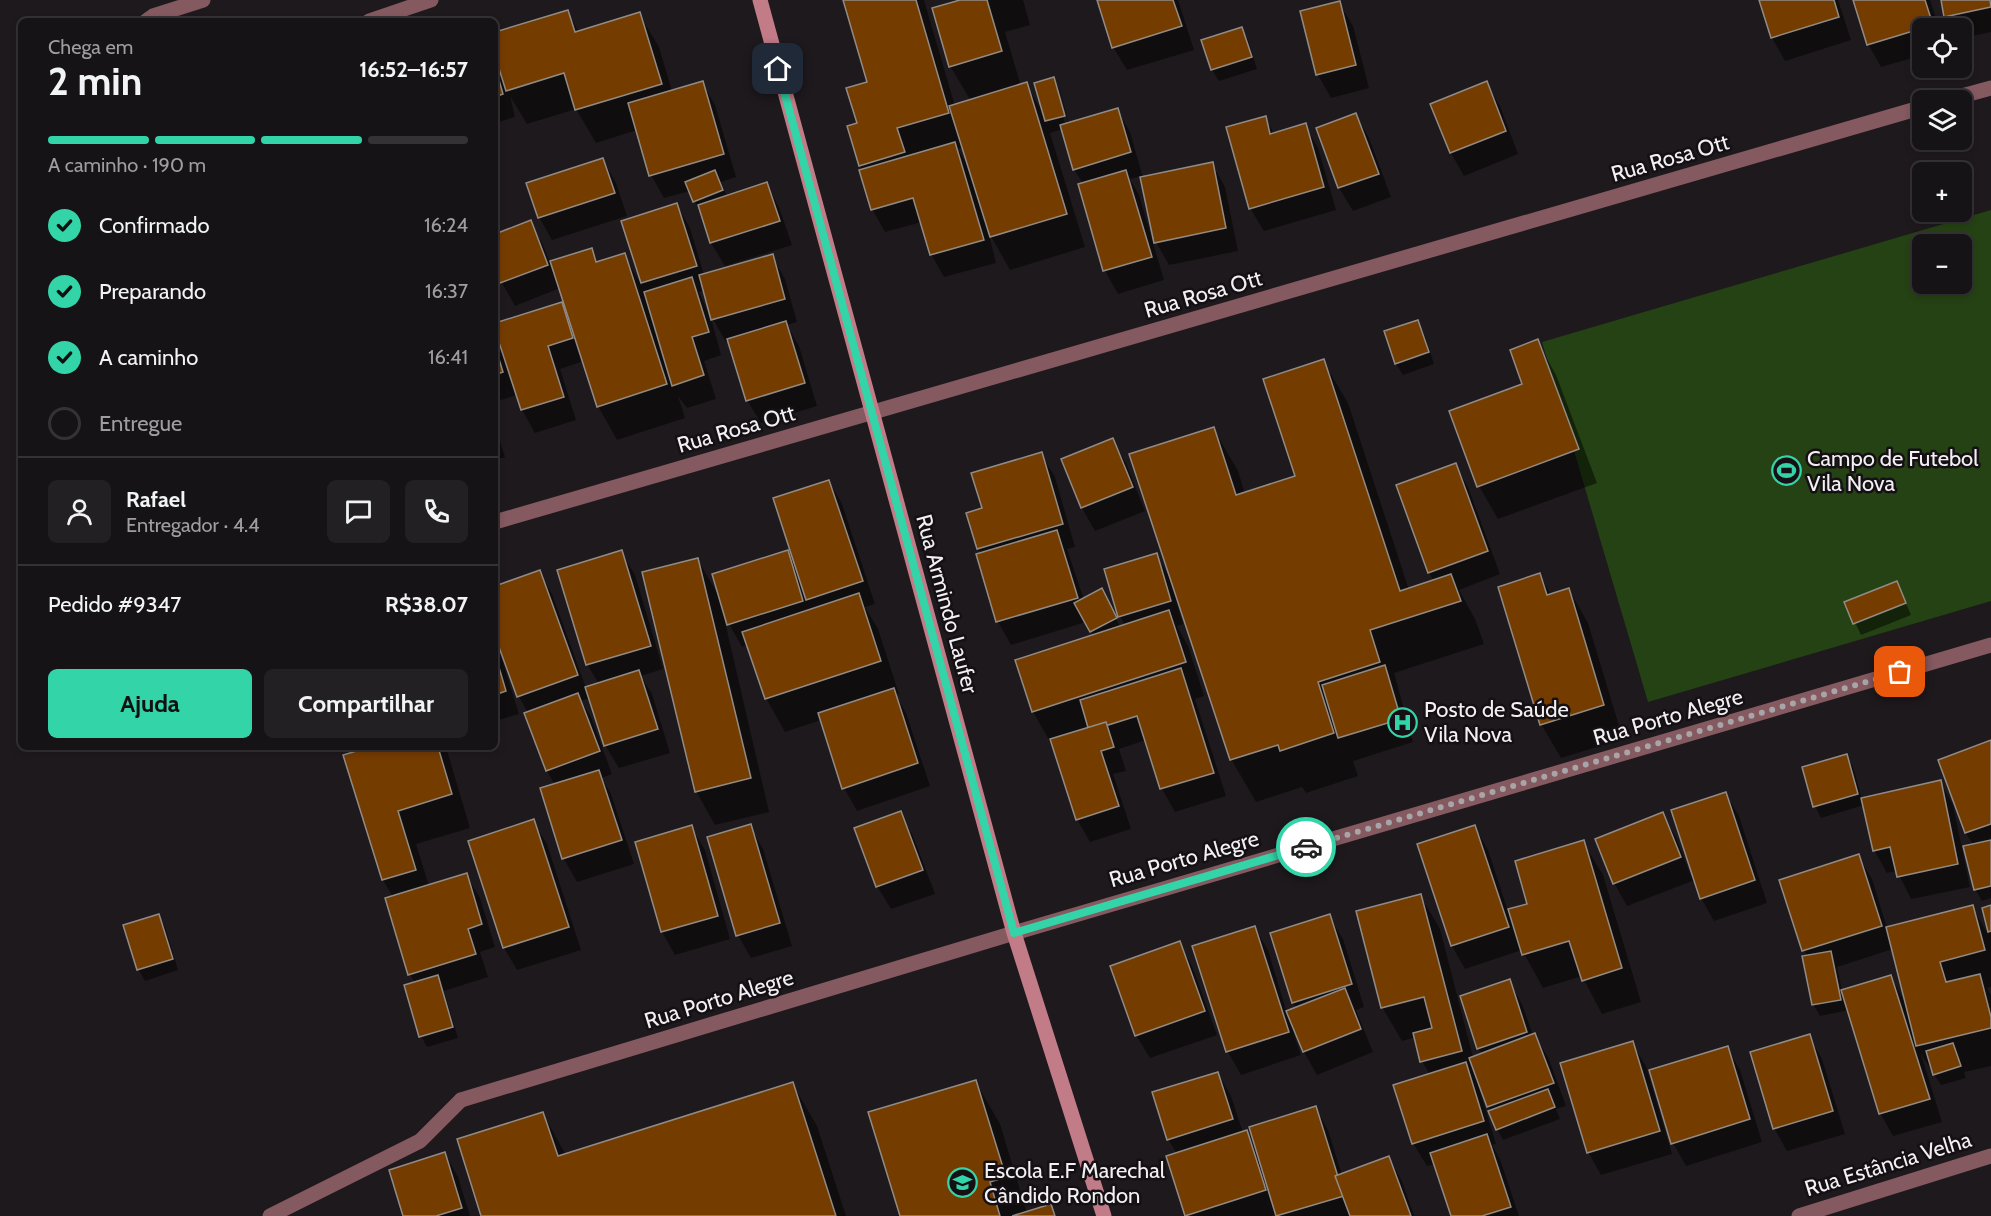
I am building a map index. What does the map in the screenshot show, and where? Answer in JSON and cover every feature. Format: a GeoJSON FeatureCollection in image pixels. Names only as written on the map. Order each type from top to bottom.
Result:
{"type":"FeatureCollection","features":[{"type":"Feature","properties":{"kind":"street"},"geometry":{"type":"LineString","coordinates":[[150,18],[203,0]]}},
{"type":"Feature","properties":{"kind":"street"},"geometry":{"type":"LineString","coordinates":[[378,18],[431,0]]}},
{"type":"Feature","properties":{"kind":"street","name":"Rua Armindo Laufer"},"geometry":{"type":"LineString","coordinates":[[760,0],[1014,933],[1104,1216]]}},
{"type":"Feature","properties":{"kind":"street"},"geometry":{"type":"LineString","coordinates":[[1972,93],[1991,88]]}},
{"type":"Feature","properties":{"kind":"street","name":"Rua Rosa Ott"},"geometry":{"type":"LineString","coordinates":[[498,521],[1912,110]]}},
{"type":"Feature","properties":{"kind":"street","name":"Rua Porto Alegre"},"geometry":{"type":"LineString","coordinates":[[270,1216],[420,1141],[461,1100],[1014,933],[1991,645]]}},
{"type":"Feature","properties":{"kind":"street","name":"Rua Estância Velha"},"geometry":{"type":"LineString","coordinates":[[1798,1216],[1991,1156]]}},
{"type":"Feature","properties":{"kind":"green space","name":"Campo de Futebol Vila Nova"},"geometry":{"type":"Polygon","coordinates":[[[1991,210],[1991,601],[1648,702],[1542,342],[1950,222],[1972,222],[1972,216],[1991,210]]]}},
{"type":"Feature","properties":{"kind":"building"},"geometry":{"type":"Polygon","coordinates":[[[843,0],[916,0],[949,113],[897,128],[905,152],[859,166],[847,126],[857,123],[846,88],[867,82],[843,0]]]}},
{"type":"Feature","properties":{"kind":"building"},"geometry":{"type":"Polygon","coordinates":[[[960,0],[987,0],[1002,51],[949,67],[932,8],[960,0]]]}},
{"type":"Feature","properties":{"kind":"building"},"geometry":{"type":"Polygon","coordinates":[[[1097,0],[1173,0],[1182,26],[1112,48],[1097,0]]]}},
{"type":"Feature","properties":{"kind":"building"},"geometry":{"type":"Polygon","coordinates":[[[1759,0],[1834,0],[1839,17],[1771,38],[1759,0]]]}},
{"type":"Feature","properties":{"kind":"building"},"geometry":{"type":"Polygon","coordinates":[[[1853,0],[1925,0],[1931,18],[1912,18],[1912,31],[1867,45],[1853,0]]]}},
{"type":"Feature","properties":{"kind":"building"},"geometry":{"type":"Polygon","coordinates":[[[1941,0],[1990,0],[1991,7],[1944,17],[1941,0]]]}},
{"type":"Feature","properties":{"kind":"building"},"geometry":{"type":"Polygon","coordinates":[[[1340,1],[1356,65],[1316,75],[1300,11],[1340,1]]]}},
{"type":"Feature","properties":{"kind":"building"},"geometry":{"type":"Polygon","coordinates":[[[568,10],[575,32],[640,12],[662,84],[575,110],[564,73],[506,91],[498,66],[498,31],[568,10]]]}},
{"type":"Feature","properties":{"kind":"building"},"geometry":{"type":"Polygon","coordinates":[[[1242,27],[1252,57],[1211,70],[1201,40],[1242,27]]]}},
{"type":"Feature","properties":{"kind":"building"},"geometry":{"type":"Polygon","coordinates":[[[498,76],[503,94],[498,96],[498,76]]]}},
{"type":"Feature","properties":{"kind":"building"},"geometry":{"type":"Polygon","coordinates":[[[1054,77],[1065,116],[1045,121],[1034,83],[1054,77]]]}},
{"type":"Feature","properties":{"kind":"building"},"geometry":{"type":"Polygon","coordinates":[[[703,81],[724,154],[649,176],[628,103],[703,81]]]}},
{"type":"Feature","properties":{"kind":"building"},"geometry":{"type":"Polygon","coordinates":[[[1487,81],[1506,131],[1450,153],[1430,104],[1487,81]]]}},
{"type":"Feature","properties":{"kind":"building"},"geometry":{"type":"Polygon","coordinates":[[[1027,82],[1067,214],[990,237],[949,106],[1027,82]]]}},
{"type":"Feature","properties":{"kind":"building"},"geometry":{"type":"Polygon","coordinates":[[[1118,108],[1131,152],[1073,170],[1060,125],[1118,108]]]}},
{"type":"Feature","properties":{"kind":"building"},"geometry":{"type":"Polygon","coordinates":[[[1356,113],[1379,174],[1338,188],[1316,128],[1356,113]]]}},
{"type":"Feature","properties":{"kind":"building"},"geometry":{"type":"Polygon","coordinates":[[[1266,116],[1270,134],[1306,123],[1324,187],[1249,209],[1226,127],[1266,116]]]}},
{"type":"Feature","properties":{"kind":"building"},"geometry":{"type":"Polygon","coordinates":[[[955,142],[984,240],[930,255],[913,198],[871,210],[859,170],[955,142]]]}},
{"type":"Feature","properties":{"kind":"building"},"geometry":{"type":"Polygon","coordinates":[[[603,158],[615,193],[538,218],[526,183],[603,158]]]}},
{"type":"Feature","properties":{"kind":"building"},"geometry":{"type":"Polygon","coordinates":[[[1213,162],[1226,228],[1154,243],[1140,177],[1213,162]]]}},
{"type":"Feature","properties":{"kind":"building"},"geometry":{"type":"Polygon","coordinates":[[[715,170],[723,190],[693,202],[685,182],[715,170]]]}},
{"type":"Feature","properties":{"kind":"building"},"geometry":{"type":"Polygon","coordinates":[[[1126,170],[1152,257],[1103,271],[1078,184],[1126,170]]]}},
{"type":"Feature","properties":{"kind":"building"},"geometry":{"type":"Polygon","coordinates":[[[767,182],[780,221],[710,243],[698,205],[767,182]]]}},
{"type":"Feature","properties":{"kind":"building"},"geometry":{"type":"Polygon","coordinates":[[[677,203],[697,266],[641,283],[621,221],[677,203]]]}},
{"type":"Feature","properties":{"kind":"building"},"geometry":{"type":"Polygon","coordinates":[[[531,220],[548,265],[500,283],[498,233],[531,220]]]}},
{"type":"Feature","properties":{"kind":"building"},"geometry":{"type":"Polygon","coordinates":[[[592,248],[596,262],[625,253],[667,384],[597,407],[550,261],[592,248]]]}},
{"type":"Feature","properties":{"kind":"building"},"geometry":{"type":"Polygon","coordinates":[[[773,254],[785,299],[711,320],[699,275],[773,254]]]}},
{"type":"Feature","properties":{"kind":"building"},"geometry":{"type":"Polygon","coordinates":[[[692,277],[709,332],[692,337],[704,375],[672,386],[644,292],[692,277]]]}},
{"type":"Feature","properties":{"kind":"building"},"geometry":{"type":"Polygon","coordinates":[[[562,302],[573,338],[548,346],[564,397],[521,410],[498,339],[498,322],[562,302]]]}},
{"type":"Feature","properties":{"kind":"building"},"geometry":{"type":"Polygon","coordinates":[[[1418,320],[1429,352],[1395,364],[1384,331],[1418,320]]]}},
{"type":"Feature","properties":{"kind":"building"},"geometry":{"type":"Polygon","coordinates":[[[786,321],[805,383],[746,401],[727,339],[786,321]]]}},
{"type":"Feature","properties":{"kind":"building"},"geometry":{"type":"Polygon","coordinates":[[[1538,339],[1579,449],[1477,487],[1449,411],[1522,384],[1510,350],[1538,339]]]}},
{"type":"Feature","properties":{"kind":"building"},"geometry":{"type":"Polygon","coordinates":[[[498,356],[503,372],[498,374],[498,356]]]}},
{"type":"Feature","properties":{"kind":"building"},"geometry":{"type":"Polygon","coordinates":[[[1324,359],[1400,591],[1451,574],[1461,601],[1370,630],[1380,662],[1318,682],[1334,733],[1280,751],[1278,745],[1230,760],[1129,454],[1214,427],[1236,495],[1295,476],[1263,379],[1324,359]]]}},
{"type":"Feature","properties":{"kind":"building"},"geometry":{"type":"Polygon","coordinates":[[[1113,438],[1133,487],[1081,508],[1061,459],[1113,438]]]}},
{"type":"Feature","properties":{"kind":"building"},"geometry":{"type":"Polygon","coordinates":[[[1042,452],[1063,524],[977,549],[966,513],[982,508],[971,473],[1042,452]]]}},
{"type":"Feature","properties":{"kind":"building"},"geometry":{"type":"Polygon","coordinates":[[[1456,463],[1488,551],[1428,573],[1396,485],[1456,463]]]}},
{"type":"Feature","properties":{"kind":"building"},"geometry":{"type":"Polygon","coordinates":[[[829,480],[863,581],[806,600],[773,498],[829,480]]]}},
{"type":"Feature","properties":{"kind":"building"},"geometry":{"type":"Polygon","coordinates":[[[1057,530],[1078,598],[996,622],[976,554],[1057,530]]]}},
{"type":"Feature","properties":{"kind":"building"},"geometry":{"type":"Polygon","coordinates":[[[622,550],[651,646],[586,665],[557,570],[622,550]]]}},
{"type":"Feature","properties":{"kind":"building"},"geometry":{"type":"Polygon","coordinates":[[[788,550],[803,601],[727,625],[712,574],[788,550]]]}},
{"type":"Feature","properties":{"kind":"building"},"geometry":{"type":"Polygon","coordinates":[[[1157,553],[1171,601],[1118,617],[1104,569],[1157,553]]]}},
{"type":"Feature","properties":{"kind":"building"},"geometry":{"type":"Polygon","coordinates":[[[698,558],[751,778],[695,792],[642,572],[698,558]]]}},
{"type":"Feature","properties":{"kind":"building"},"geometry":{"type":"Polygon","coordinates":[[[540,570],[578,675],[517,697],[498,644],[498,585],[540,570]]]}},
{"type":"Feature","properties":{"kind":"building"},"geometry":{"type":"Polygon","coordinates":[[[1540,573],[1547,595],[1569,588],[1604,705],[1540,725],[1498,587],[1540,573]]]}},
{"type":"Feature","properties":{"kind":"building"},"geometry":{"type":"Polygon","coordinates":[[[1897,581],[1906,603],[1853,624],[1844,602],[1897,581]]]}},
{"type":"Feature","properties":{"kind":"building"},"geometry":{"type":"Polygon","coordinates":[[[1102,588],[1117,618],[1090,632],[1074,603],[1102,588]]]}},
{"type":"Feature","properties":{"kind":"building"},"geometry":{"type":"Polygon","coordinates":[[[859,593],[881,661],[765,699],[742,632],[859,593]]]}},
{"type":"Feature","properties":{"kind":"building"},"geometry":{"type":"Polygon","coordinates":[[[1169,610],[1186,662],[1032,712],[1015,660],[1169,610]]]}},
{"type":"Feature","properties":{"kind":"building"},"geometry":{"type":"Polygon","coordinates":[[[498,664],[506,691],[498,694],[498,664]]]}},
{"type":"Feature","properties":{"kind":"building"},"geometry":{"type":"Polygon","coordinates":[[[1385,665],[1401,719],[1338,738],[1322,685],[1385,665]]]}},
{"type":"Feature","properties":{"kind":"building"},"geometry":{"type":"Polygon","coordinates":[[[1181,668],[1214,773],[1160,789],[1137,716],[1089,731],[1080,700],[1181,668]]]}},
{"type":"Feature","properties":{"kind":"building"},"geometry":{"type":"Polygon","coordinates":[[[639,670],[658,729],[604,746],[585,687],[639,670]]]}},
{"type":"Feature","properties":{"kind":"building"},"geometry":{"type":"Polygon","coordinates":[[[894,688],[918,763],[842,789],[818,713],[894,688]]]}},
{"type":"Feature","properties":{"kind":"building"},"geometry":{"type":"Polygon","coordinates":[[[578,693],[600,751],[546,771],[524,713],[578,693]]]}},
{"type":"Feature","properties":{"kind":"building"},"geometry":{"type":"Polygon","coordinates":[[[1106,722],[1114,747],[1101,751],[1119,806],[1076,820],[1050,739],[1106,722]]]}},
{"type":"Feature","properties":{"kind":"building"},"geometry":{"type":"Polygon","coordinates":[[[1991,740],[1991,824],[1965,833],[1938,760],[1991,740]]]}},
{"type":"Feature","properties":{"kind":"building"},"geometry":{"type":"Polygon","coordinates":[[[360,750],[439,750],[452,794],[398,811],[416,870],[382,880],[343,755],[360,750]]]}},
{"type":"Feature","properties":{"kind":"building"},"geometry":{"type":"Polygon","coordinates":[[[1847,754],[1858,794],[1813,807],[1802,767],[1847,754]]]}},
{"type":"Feature","properties":{"kind":"building"},"geometry":{"type":"Polygon","coordinates":[[[599,770],[622,840],[562,859],[540,788],[599,770]]]}},
{"type":"Feature","properties":{"kind":"building"},"geometry":{"type":"Polygon","coordinates":[[[1941,780],[1958,864],[1897,877],[1890,847],[1873,851],[1861,798],[1941,780]]]}},
{"type":"Feature","properties":{"kind":"building"},"geometry":{"type":"Polygon","coordinates":[[[1726,792],[1755,880],[1700,899],[1671,810],[1726,792]]]}},
{"type":"Feature","properties":{"kind":"building"},"geometry":{"type":"Polygon","coordinates":[[[901,811],[923,870],[876,887],[854,828],[901,811]]]}},
{"type":"Feature","properties":{"kind":"building"},"geometry":{"type":"Polygon","coordinates":[[[1663,812],[1681,857],[1613,884],[1595,839],[1663,812]]]}},
{"type":"Feature","properties":{"kind":"building"},"geometry":{"type":"Polygon","coordinates":[[[534,819],[569,927],[503,948],[468,841],[534,819]]]}},
{"type":"Feature","properties":{"kind":"building"},"geometry":{"type":"Polygon","coordinates":[[[751,824],[780,923],[736,936],[707,837],[751,824]]]}},
{"type":"Feature","properties":{"kind":"building"},"geometry":{"type":"Polygon","coordinates":[[[692,825],[718,916],[661,932],[635,842],[692,825]]]}},
{"type":"Feature","properties":{"kind":"building"},"geometry":{"type":"Polygon","coordinates":[[[1475,825],[1509,927],[1451,946],[1417,844],[1475,825]]]}},
{"type":"Feature","properties":{"kind":"building"},"geometry":{"type":"Polygon","coordinates":[[[1584,840],[1622,968],[1582,981],[1569,941],[1522,955],[1508,909],[1527,904],[1515,861],[1584,840]]]}},
{"type":"Feature","properties":{"kind":"building"},"geometry":{"type":"Polygon","coordinates":[[[1991,840],[1991,886],[1974,890],[1963,846],[1991,840]]]}},
{"type":"Feature","properties":{"kind":"building"},"geometry":{"type":"Polygon","coordinates":[[[1859,854],[1882,926],[1802,951],[1779,880],[1859,854]]]}},
{"type":"Feature","properties":{"kind":"building"},"geometry":{"type":"Polygon","coordinates":[[[467,873],[482,924],[468,929],[476,954],[408,975],[385,898],[467,873]]]}},
{"type":"Feature","properties":{"kind":"building"},"geometry":{"type":"Polygon","coordinates":[[[1421,894],[1462,1051],[1420,1062],[1413,1033],[1432,1028],[1424,997],[1381,1008],[1356,911],[1421,894]]]}},
{"type":"Feature","properties":{"kind":"building"},"geometry":{"type":"Polygon","coordinates":[[[1973,905],[1985,950],[1940,962],[1946,982],[1980,974],[1991,1017],[1991,1028],[1916,1046],[1886,927],[1973,905]]]}},
{"type":"Feature","properties":{"kind":"building"},"geometry":{"type":"Polygon","coordinates":[[[1991,905],[1991,931],[1988,932],[1982,908],[1991,905]]]}},
{"type":"Feature","properties":{"kind":"building"},"geometry":{"type":"Polygon","coordinates":[[[159,914],[173,959],[137,970],[123,925],[159,914]]]}},
{"type":"Feature","properties":{"kind":"building"},"geometry":{"type":"Polygon","coordinates":[[[1330,914],[1352,984],[1292,1003],[1270,933],[1330,914]]]}},
{"type":"Feature","properties":{"kind":"building"},"geometry":{"type":"Polygon","coordinates":[[[1255,926],[1289,1032],[1226,1052],[1192,946],[1255,926]]]}},
{"type":"Feature","properties":{"kind":"building"},"geometry":{"type":"Polygon","coordinates":[[[1180,941],[1205,1011],[1135,1036],[1110,966],[1180,941]]]}},
{"type":"Feature","properties":{"kind":"building"},"geometry":{"type":"Polygon","coordinates":[[[1831,951],[1841,1000],[1812,1005],[1802,956],[1831,951]]]}},
{"type":"Feature","properties":{"kind":"building"},"geometry":{"type":"Polygon","coordinates":[[[438,975],[453,1027],[419,1037],[404,985],[438,975]]]}},
{"type":"Feature","properties":{"kind":"building"},"geometry":{"type":"Polygon","coordinates":[[[1891,975],[1930,1099],[1879,1114],[1841,990],[1891,975]]]}},
{"type":"Feature","properties":{"kind":"building"},"geometry":{"type":"Polygon","coordinates":[[[1510,979],[1527,1032],[1477,1049],[1460,996],[1510,979]]]}},
{"type":"Feature","properties":{"kind":"building"},"geometry":{"type":"Polygon","coordinates":[[[1345,988],[1361,1029],[1303,1052],[1286,1011],[1345,988]]]}},
{"type":"Feature","properties":{"kind":"building"},"geometry":{"type":"Polygon","coordinates":[[[1535,1033],[1554,1083],[1487,1107],[1469,1058],[1535,1033]]]}},
{"type":"Feature","properties":{"kind":"building"},"geometry":{"type":"Polygon","coordinates":[[[1810,1034],[1833,1111],[1773,1129],[1750,1052],[1810,1034]]]}},
{"type":"Feature","properties":{"kind":"building"},"geometry":{"type":"Polygon","coordinates":[[[1633,1041],[1660,1131],[1587,1153],[1560,1063],[1633,1041]]]}},
{"type":"Feature","properties":{"kind":"building"},"geometry":{"type":"Polygon","coordinates":[[[1953,1043],[1961,1066],[1933,1075],[1926,1051],[1953,1043]]]}},
{"type":"Feature","properties":{"kind":"building"},"geometry":{"type":"Polygon","coordinates":[[[1728,1046],[1750,1119],[1671,1144],[1649,1070],[1728,1046]]]}},
{"type":"Feature","properties":{"kind":"building"},"geometry":{"type":"Polygon","coordinates":[[[1466,1062],[1484,1121],[1412,1144],[1393,1085],[1466,1062]]]}},
{"type":"Feature","properties":{"kind":"building"},"geometry":{"type":"Polygon","coordinates":[[[1218,1072],[1233,1119],[1167,1140],[1152,1092],[1218,1072]]]}},
{"type":"Feature","properties":{"kind":"building"},"geometry":{"type":"Polygon","coordinates":[[[976,1080],[1006,1177],[990,1182],[1000,1216],[900,1216],[868,1112],[976,1080]]]}},
{"type":"Feature","properties":{"kind":"building"},"geometry":{"type":"Polygon","coordinates":[[[793,1082],[836,1216],[481,1216],[457,1139],[543,1112],[558,1156],[793,1082]]]}},
{"type":"Feature","properties":{"kind":"building"},"geometry":{"type":"Polygon","coordinates":[[[1548,1089],[1555,1107],[1496,1130],[1488,1111],[1548,1089]]]}},
{"type":"Feature","properties":{"kind":"building"},"geometry":{"type":"Polygon","coordinates":[[[1316,1106],[1344,1196],[1276,1216],[1249,1127],[1316,1106]]]}},
{"type":"Feature","properties":{"kind":"building"},"geometry":{"type":"Polygon","coordinates":[[[1247,1130],[1266,1190],[1185,1216],[1166,1156],[1247,1130]]]}},
{"type":"Feature","properties":{"kind":"building"},"geometry":{"type":"Polygon","coordinates":[[[1487,1134],[1511,1207],[1482,1216],[1451,1216],[1430,1153],[1487,1134]]]}},
{"type":"Feature","properties":{"kind":"building"},"geometry":{"type":"Polygon","coordinates":[[[445,1152],[462,1208],[436,1216],[403,1216],[389,1170],[445,1152]]]}},
{"type":"Feature","properties":{"kind":"building"},"geometry":{"type":"Polygon","coordinates":[[[1389,1156],[1411,1216],[1350,1216],[1335,1176],[1389,1156]]]}},
{"type":"Feature","properties":{"kind":"building"},"geometry":{"type":"Polygon","coordinates":[[[1051,1204],[1055,1216],[1012,1216],[1051,1204]]]}},
{"type":"Feature","properties":{"kind":"way so far"},"geometry":{"type":"LineString","coordinates":[[1306,847],[1900,672]]}},
{"type":"Feature","properties":{"kind":"place","name":"Campo de Futebol Vila Nova"},"geometry":{"type":"Point","coordinates":[1786,471]}},
{"type":"Feature","properties":{"kind":"place","name":"Posto de Saúde Vila Nova"},"geometry":{"type":"Point","coordinates":[1403,722]}},
{"type":"Feature","properties":{"kind":"place","name":"Escola E.F Marechal Cândido Rondon"},"geometry":{"type":"Point","coordinates":[963,1183]}},
{"type":"Feature","properties":{"kind":"route"},"geometry":{"type":"LineString","coordinates":[[778,69],[1014,933],[1306,847]]}}]}
